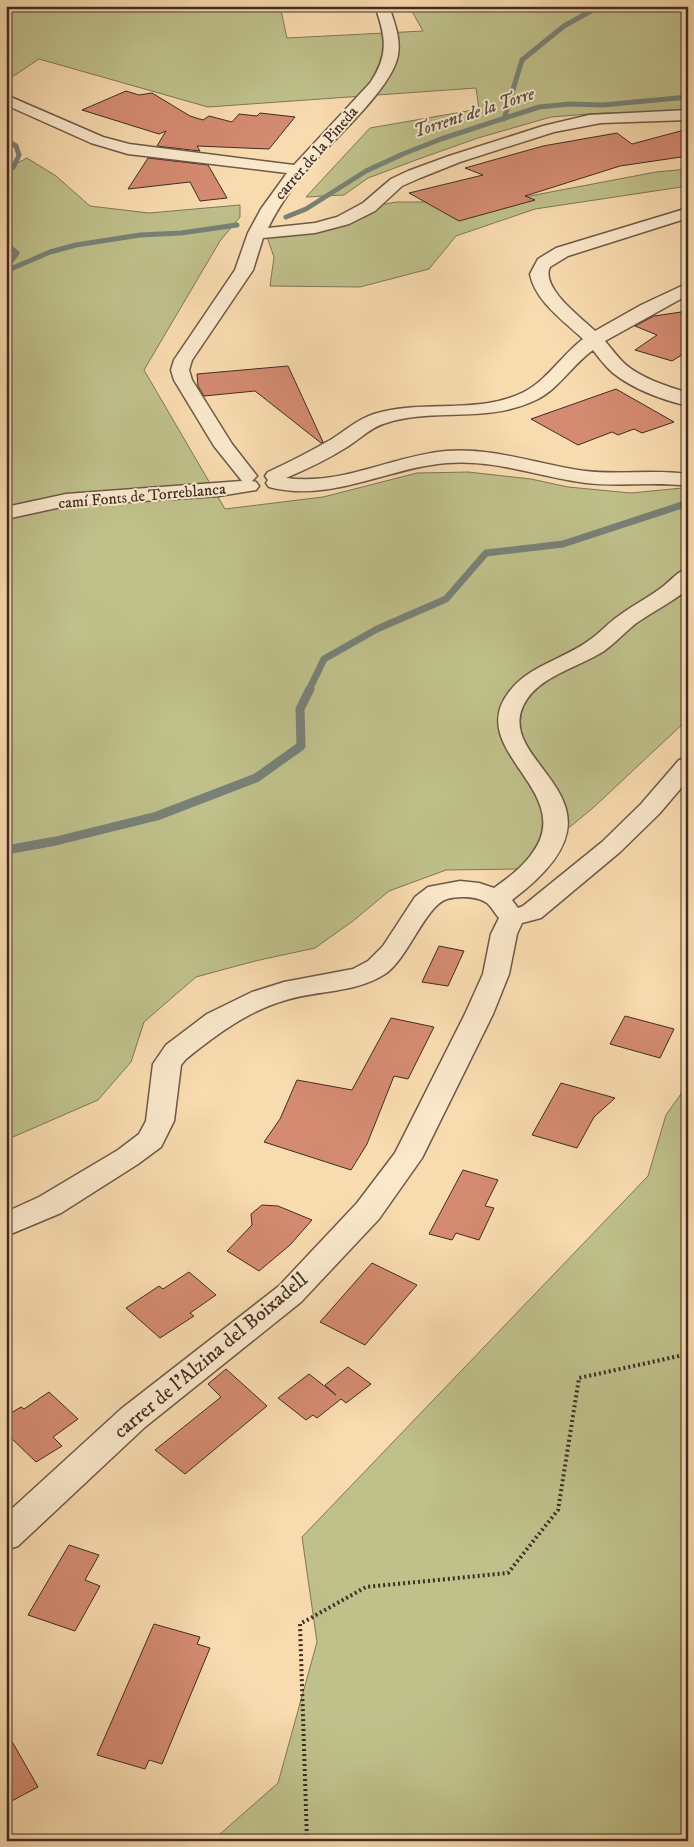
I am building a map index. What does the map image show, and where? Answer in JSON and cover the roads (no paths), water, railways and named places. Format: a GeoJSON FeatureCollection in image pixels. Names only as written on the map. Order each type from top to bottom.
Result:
{"type":"FeatureCollection","features":[{"type":"Feature","properties":{"kind":"street","name":"carrer de la Pineda"},"geometry":{"type":"LineString","coordinates":[[248,481],[183,380],[180,370],[182,360],[244,270],[250,247],[269,209],[298,170],[376,86],[383,75],[392,55],[393,38],[382,6]]}},
{"type":"Feature","properties":{"kind":"street"},"geometry":{"type":"LineString","coordinates":[[6,99],[97,140],[128,149],[298,170]]}},
{"type":"Feature","properties":{"kind":"street"},"geometry":{"type":"LineString","coordinates":[[256,233],[286,232],[339,221],[357,214],[370,206],[401,181],[472,153],[566,124],[598,119],[688,115]]}},
{"type":"Feature","properties":{"kind":"street"},"geometry":{"type":"LineString","coordinates":[[688,213],[562,252],[546,261],[540,267],[539,280],[569,317],[594,340],[606,358],[626,374],[688,400]]}},
{"type":"Feature","properties":{"kind":"street"},"geometry":{"type":"LineString","coordinates":[[276,479],[367,423],[381,418],[399,414],[485,410],[530,397],[549,383],[569,360],[594,340],[688,288]]}},
{"type":"Feature","properties":{"kind":"street"},"geometry":{"type":"LineString","coordinates":[[276,479],[315,486],[449,456],[491,458],[587,477],[668,477],[688,480]]}},
{"type":"Feature","properties":{"kind":"street"},"geometry":{"type":"LineString","coordinates":[[624,478],[634,471],[688,460]]}},
{"type":"Feature","properties":{"kind":"street","name":"camí Fonts de Torreblanca"},"geometry":{"type":"LineString","coordinates":[[6,513],[82,498],[212,490],[248,481],[261,472],[276,479]]}},
{"type":"Feature","properties":{"kind":"street"},"geometry":{"type":"LineString","coordinates":[[505,908],[551,845],[555,830],[554,813],[550,799],[511,736],[508,722],[509,713],[517,695],[525,686],[539,677],[595,647],[625,621],[678,585],[688,575]]}},
{"type":"Feature","properties":{"kind":"street"},"geometry":{"type":"LineString","coordinates":[[6,1226],[50,1206],[128,1157],[151,1140],[160,1121],[167,1064],[176,1052],[217,1020],[270,996],[362,976],[377,967],[392,952],[413,916],[424,903],[437,893],[460,889],[479,890],[505,908],[532,912],[611,847],[650,809],[688,765]]}},
{"type":"Feature","properties":{"kind":"street","name":"carrer de l'Alzina del Boixadell"},"geometry":{"type":"LineString","coordinates":[[6,1536],[88,1462],[133,1418],[290,1294],[368,1211],[407,1158],[479,1014],[496,974],[504,934],[505,908]]}},
{"type":"Feature","properties":{"kind":"waterway"},"geometry":{"type":"LineString","coordinates":[[504,118],[522,60],[564,26],[600,6]]}},
{"type":"Feature","properties":{"kind":"waterway","name":"Torrent de la Torre"},"geometry":{"type":"LineString","coordinates":[[504,118],[539,107],[569,104],[603,105],[688,97]]}},
{"type":"Feature","properties":{"kind":"waterway","name":"Torrent de la Torre"},"geometry":{"type":"LineString","coordinates":[[286,217],[306,209],[366,171],[403,154],[441,139],[504,118]]}},
{"type":"Feature","properties":{"kind":"waterway"},"geometry":{"type":"LineString","coordinates":[[6,140],[16,146],[19,155],[14,166],[6,175]]}},
{"type":"Feature","properties":{"kind":"waterway","name":"Torrent de la Torre"},"geometry":{"type":"LineString","coordinates":[[6,271],[50,252],[76,245],[140,235],[181,233],[237,225]]}},
{"type":"Feature","properties":{"kind":"waterway"},"geometry":{"type":"LineString","coordinates":[[6,244],[17,253],[6,268]]}},
{"type":"Feature","properties":{"kind":"waterway"},"geometry":{"type":"LineString","coordinates":[[309,690],[324,659],[377,629],[446,599],[486,553],[563,544],[688,503]]}},
{"type":"Feature","properties":{"kind":"waterway"},"geometry":{"type":"LineString","coordinates":[[6,850],[56,841],[157,816],[256,778],[301,746],[300,709],[310,689]]}}]}
